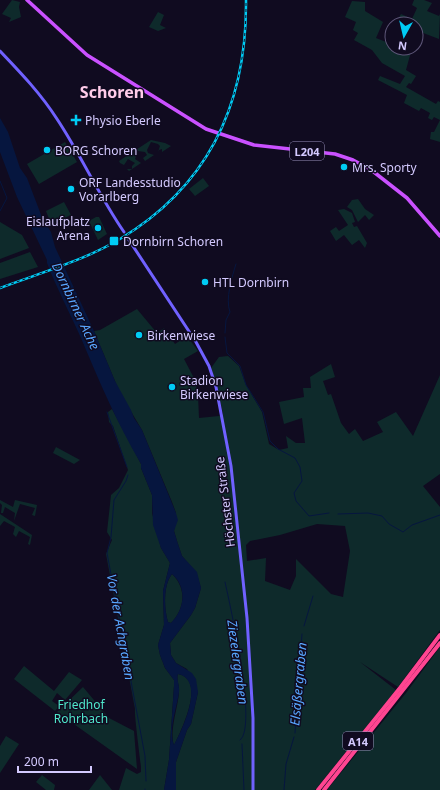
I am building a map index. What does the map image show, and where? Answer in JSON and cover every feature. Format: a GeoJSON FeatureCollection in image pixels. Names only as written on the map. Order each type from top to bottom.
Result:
{"type":"FeatureCollection","features":[{"type":"Feature","properties":{"kind":"highway","name":"A14"},"geometry":{"type":"LineString","coordinates":[[324,790],[401,691],[440,635]]}},
{"type":"Feature","properties":{"kind":"highway","name":"A14"},"geometry":{"type":"LineString","coordinates":[[318,790],[440,643]]}},
{"type":"Feature","properties":{"kind":"main road","name":"L204"},"geometry":{"type":"LineString","coordinates":[[28,0],[87,56],[206,129],[254,145],[335,154],[370,168],[407,198],[440,236]]}},
{"type":"Feature","properties":{"kind":"main road"},"geometry":{"type":"LineString","coordinates":[[0,52],[27,79],[62,125],[108,209],[124,232]]}},
{"type":"Feature","properties":{"kind":"main road","name":"Höchster Straße"},"geometry":{"type":"LineString","coordinates":[[127,237],[196,342],[209,366],[216,387],[230,464],[247,611],[252,703],[253,790]]}},
{"type":"Feature","properties":{"kind":"green space"},"geometry":{"type":"Polygon","coordinates":[[[12,0],[20,2],[19,7],[21,17],[9,22],[11,18],[2,14],[12,0]]]}},
{"type":"Feature","properties":{"kind":"green space"},"geometry":{"type":"Polygon","coordinates":[[[414,0],[424,0],[432,3],[427,11],[439,16],[440,14],[439,39],[424,33],[424,16],[413,16],[417,8],[412,5],[414,0]]]}},
{"type":"Feature","properties":{"kind":"green space"},"geometry":{"type":"Polygon","coordinates":[[[352,1],[365,2],[365,11],[383,22],[376,38],[384,41],[384,56],[410,56],[406,70],[416,76],[411,84],[409,83],[406,87],[436,104],[438,101],[440,102],[440,120],[434,117],[432,120],[428,118],[430,113],[421,108],[419,111],[404,103],[407,95],[378,80],[380,76],[400,84],[405,76],[382,63],[372,50],[354,40],[358,33],[353,30],[356,22],[345,17],[352,1]]]}},
{"type":"Feature","properties":{"kind":"green space"},"geometry":{"type":"Polygon","coordinates":[[[158,12],[164,15],[160,25],[166,28],[158,31],[149,27],[158,12]]]}},
{"type":"Feature","properties":{"kind":"green space"},"geometry":{"type":"Polygon","coordinates":[[[440,120],[440,142],[430,139],[431,132],[434,132],[440,120]]]}},
{"type":"Feature","properties":{"kind":"green space"},"geometry":{"type":"Polygon","coordinates":[[[151,140],[171,146],[162,152],[162,149],[158,152],[160,146],[151,142],[147,150],[148,153],[154,155],[145,161],[143,158],[147,155],[145,152],[138,151],[135,159],[141,163],[132,169],[132,166],[135,163],[128,159],[124,165],[119,161],[151,140]]]}},
{"type":"Feature","properties":{"kind":"green space"},"geometry":{"type":"Polygon","coordinates":[[[65,142],[77,162],[39,184],[27,164],[65,142]]]}},
{"type":"Feature","properties":{"kind":"green space"},"geometry":{"type":"Polygon","coordinates":[[[203,178],[209,186],[195,196],[189,189],[203,178]]]}},
{"type":"Feature","properties":{"kind":"green space"},"geometry":{"type":"Polygon","coordinates":[[[358,199],[365,209],[374,215],[369,220],[365,215],[358,222],[352,210],[347,207],[352,200],[358,199]]]}},
{"type":"Feature","properties":{"kind":"green space"},"geometry":{"type":"Polygon","coordinates":[[[64,202],[71,215],[51,224],[46,211],[64,202]]]}},
{"type":"Feature","properties":{"kind":"green space"},"geometry":{"type":"Polygon","coordinates":[[[344,209],[352,213],[355,222],[352,223],[354,227],[357,226],[367,243],[365,248],[359,240],[352,245],[344,235],[336,241],[330,231],[336,227],[339,231],[348,225],[338,210],[344,209]]]}},
{"type":"Feature","properties":{"kind":"green space","name":"Eislaufplatz Arena"},"geometry":{"type":"Polygon","coordinates":[[[99,217],[107,234],[98,240],[89,221],[99,217]]]}},
{"type":"Feature","properties":{"kind":"green space"},"geometry":{"type":"Polygon","coordinates":[[[0,222],[22,235],[29,248],[0,259],[0,222]]]}},
{"type":"Feature","properties":{"kind":"green space"},"geometry":{"type":"Polygon","coordinates":[[[30,252],[38,267],[0,279],[0,263],[30,252]]]}},
{"type":"Feature","properties":{"kind":"green space"},"geometry":{"type":"Polygon","coordinates":[[[137,309],[157,333],[164,328],[175,344],[187,336],[198,351],[184,359],[195,380],[198,395],[199,418],[219,416],[223,414],[217,386],[211,368],[219,357],[228,356],[239,366],[246,385],[262,412],[269,444],[279,450],[288,448],[286,436],[296,443],[305,443],[302,418],[284,424],[279,402],[304,397],[303,388],[311,388],[310,377],[331,364],[335,377],[323,381],[328,395],[331,394],[341,423],[349,434],[355,429],[363,441],[383,432],[377,422],[396,412],[413,436],[440,375],[440,474],[423,486],[440,507],[440,630],[398,687],[360,662],[396,690],[315,790],[176,790],[176,762],[187,730],[191,724],[198,692],[187,669],[176,663],[171,655],[170,643],[195,608],[201,588],[196,572],[182,556],[174,531],[176,513],[172,502],[142,430],[120,393],[94,331],[100,330],[137,309]],[[317,524],[280,535],[250,541],[246,545],[247,561],[266,558],[265,581],[290,590],[296,576],[296,559],[331,594],[343,597],[350,551],[345,526],[317,524]]]}},
{"type":"Feature","properties":{"kind":"green space"},"geometry":{"type":"Polygon","coordinates":[[[112,409],[141,464],[141,468],[152,495],[152,513],[161,548],[170,563],[163,591],[164,625],[158,645],[165,668],[174,680],[169,760],[164,790],[119,790],[126,768],[137,774],[141,772],[141,767],[135,709],[106,554],[112,540],[107,532],[111,495],[119,488],[128,470],[113,426],[109,422],[108,412],[112,409]]]}},
{"type":"Feature","properties":{"kind":"green space"},"geometry":{"type":"Polygon","coordinates":[[[56,447],[80,460],[74,464],[53,453],[56,447]]]}},
{"type":"Feature","properties":{"kind":"green space"},"geometry":{"type":"Polygon","coordinates":[[[0,500],[13,507],[15,500],[37,505],[35,516],[32,515],[35,508],[20,504],[14,521],[15,513],[5,507],[3,513],[1,513],[2,505],[0,500]]]}},
{"type":"Feature","properties":{"kind":"green space"},"geometry":{"type":"Polygon","coordinates":[[[0,514],[32,535],[30,545],[28,544],[30,537],[19,531],[16,537],[13,534],[15,527],[4,521],[0,526],[0,514]]]}},
{"type":"Feature","properties":{"kind":"green space"},"geometry":{"type":"Polygon","coordinates":[[[172,574],[180,586],[182,598],[179,611],[171,623],[168,622],[165,597],[167,584],[172,574]]]}},
{"type":"Feature","properties":{"kind":"green space"},"geometry":{"type":"Polygon","coordinates":[[[440,647],[440,790],[327,790],[406,693],[440,647]]]}},
{"type":"Feature","properties":{"kind":"green space"},"geometry":{"type":"Polygon","coordinates":[[[24,666],[54,691],[69,672],[82,680],[65,700],[57,693],[52,701],[59,706],[55,711],[14,679],[24,666]]]}},
{"type":"Feature","properties":{"kind":"green space"},"geometry":{"type":"Polygon","coordinates":[[[178,674],[186,678],[191,686],[191,695],[190,706],[186,718],[174,746],[173,725],[179,696],[178,674]]]}},
{"type":"Feature","properties":{"kind":"green space","name":"Friedhof Rohrbach"},"geometry":{"type":"Polygon","coordinates":[[[83,687],[109,718],[134,731],[137,769],[57,712],[83,687]]]}},
{"type":"Feature","properties":{"kind":"green space"},"geometry":{"type":"Polygon","coordinates":[[[6,736],[19,744],[0,773],[0,746],[6,736]]]}},
{"type":"Feature","properties":{"kind":"green space"},"geometry":{"type":"Polygon","coordinates":[[[42,775],[55,785],[54,790],[46,790],[36,782],[42,775]]]}},
{"type":"Feature","properties":{"kind":"green space"},"geometry":{"type":"Polygon","coordinates":[[[100,775],[112,790],[89,790],[100,775]]]}},
{"type":"Feature","properties":{"kind":"water","name":"Dornbirner Ache"},"geometry":{"type":"Polygon","coordinates":[[[0,118],[8,132],[20,168],[27,178],[43,220],[51,232],[55,247],[94,331],[115,381],[134,418],[142,430],[176,513],[178,520],[174,531],[182,556],[197,572],[201,588],[195,608],[170,643],[171,655],[176,663],[192,673],[196,679],[198,692],[191,724],[187,730],[176,762],[176,790],[164,790],[169,760],[174,680],[165,668],[158,645],[164,625],[163,591],[170,563],[161,548],[153,525],[152,495],[141,468],[141,464],[109,402],[55,282],[47,260],[17,197],[0,152],[0,118]],[[172,574],[167,584],[165,597],[168,622],[171,623],[179,612],[182,599],[180,586],[172,574]],[[178,674],[177,678],[179,692],[172,726],[172,739],[174,745],[186,718],[190,706],[191,695],[190,686],[186,678],[178,674]]]}},
{"type":"Feature","properties":{"kind":"waterway"},"geometry":{"type":"LineString","coordinates":[[0,181],[7,198],[0,211]]}},
{"type":"Feature","properties":{"kind":"waterway"},"geometry":{"type":"LineString","coordinates":[[225,333],[226,320],[230,312],[228,301],[230,288],[236,264]]}},
{"type":"Feature","properties":{"kind":"waterway"},"geometry":{"type":"LineString","coordinates":[[225,337],[227,353],[240,366],[246,385],[263,412],[270,441],[278,449],[295,458],[300,467],[302,481],[294,493],[296,501],[309,516],[329,513]]}},
{"type":"Feature","properties":{"kind":"waterway","name":"Vor der Achgraben"},"geometry":{"type":"LineString","coordinates":[[107,412],[127,467]]}},
{"type":"Feature","properties":{"kind":"waterway","name":"Vor der Achgraben"},"geometry":{"type":"LineString","coordinates":[[128,475],[114,500],[111,537],[107,553],[145,756],[146,781]]}},
{"type":"Feature","properties":{"kind":"waterway"},"geometry":{"type":"LineString","coordinates":[[338,514],[368,513],[382,516],[389,524],[403,532],[412,525],[440,515]]}},
{"type":"Feature","properties":{"kind":"waterway","name":"Ziezelergraben"},"geometry":{"type":"LineString","coordinates":[[225,582],[237,639],[244,691],[246,713],[245,731],[240,740]]}},
{"type":"Feature","properties":{"kind":"waterway","name":"Elsäßergraben"},"geometry":{"type":"LineString","coordinates":[[304,626],[313,596]]}},
{"type":"Feature","properties":{"kind":"waterway","name":"Elsäßergraben"},"geometry":{"type":"LineString","coordinates":[[295,733],[302,634]]}},
{"type":"Feature","properties":{"kind":"waterway","name":"Elsäßergraben"},"geometry":{"type":"LineString","coordinates":[[284,790],[286,764],[294,737]]}},
{"type":"Feature","properties":{"kind":"waterway","name":"Ziezelergraben"},"geometry":{"type":"LineString","coordinates":[[242,744],[244,790]]}},
{"type":"Feature","properties":{"kind":"railway"},"geometry":{"type":"LineString","coordinates":[[0,288],[61,266],[106,247],[151,217],[178,193],[200,166],[217,137],[230,106],[239,72],[245,37],[246,0]]}},
{"type":"Feature","properties":{"kind":"place","name":"Physio Eberle"},"geometry":{"type":"Point","coordinates":[76,120]}},
{"type":"Feature","properties":{"kind":"place","name":"BORG Schoren"},"geometry":{"type":"Point","coordinates":[47,150]}},
{"type":"Feature","properties":{"kind":"place","name":"Mrs. Sporty"},"geometry":{"type":"Point","coordinates":[344,167]}},
{"type":"Feature","properties":{"kind":"place","name":"ORF Landesstudio Vorarlberg"},"geometry":{"type":"Point","coordinates":[71,189]}},
{"type":"Feature","properties":{"kind":"place","name":"Eislaufplatz Arena"},"geometry":{"type":"Point","coordinates":[98,228]}},
{"type":"Feature","properties":{"kind":"place","name":"Dornbirn Schoren"},"geometry":{"type":"Point","coordinates":[114,241]}},
{"type":"Feature","properties":{"kind":"place","name":"HTL Dornbirn"},"geometry":{"type":"Point","coordinates":[205,282]}},
{"type":"Feature","properties":{"kind":"place","name":"Birkenwiese"},"geometry":{"type":"Point","coordinates":[139,335]}},
{"type":"Feature","properties":{"kind":"place","name":"Stadion Birkenwiese"},"geometry":{"type":"Point","coordinates":[172,387]}},
{"type":"Feature","properties":{"kind":"district","name":"Schoren"},"geometry":{"type":"Point","coordinates":[112,92]}}]}
